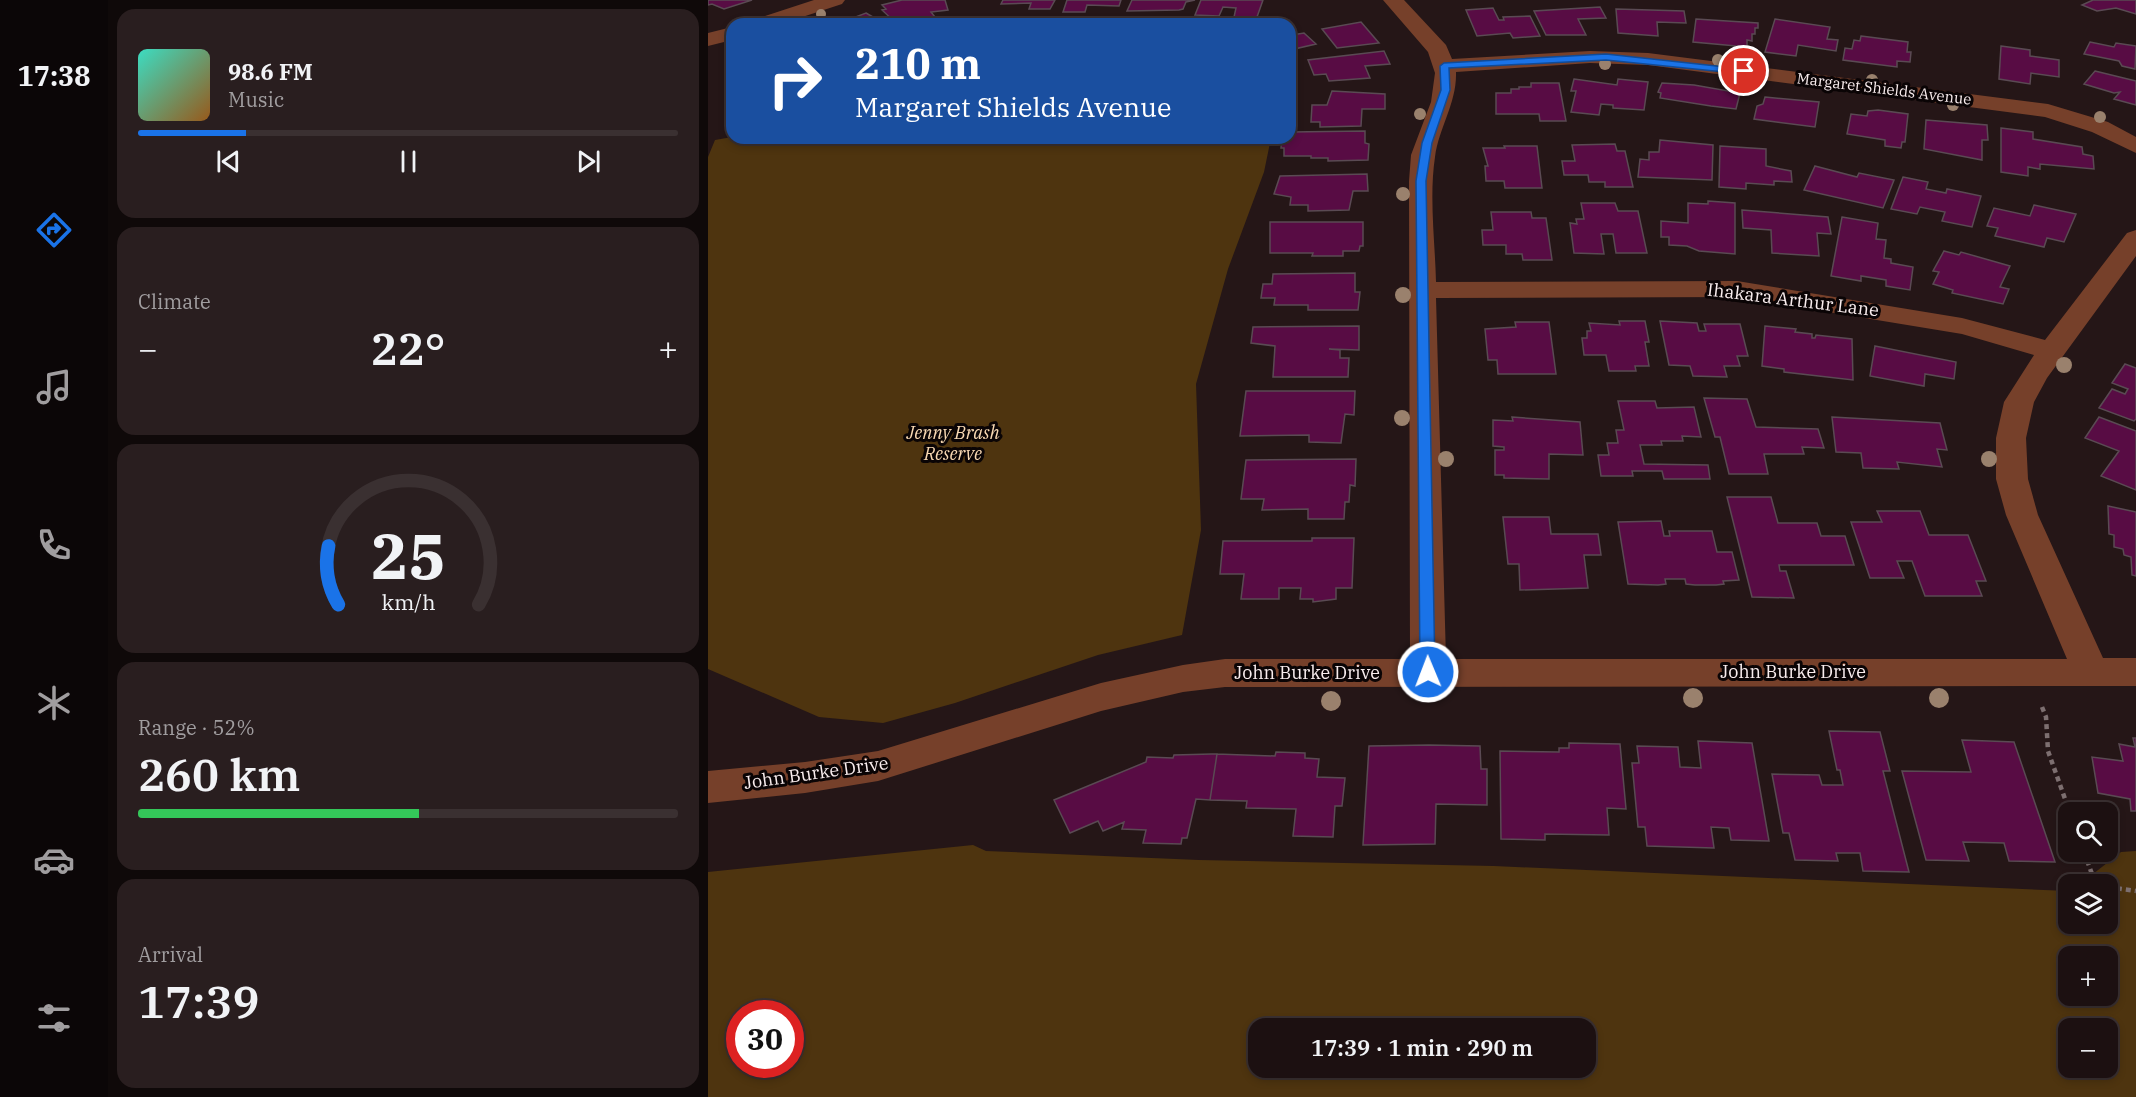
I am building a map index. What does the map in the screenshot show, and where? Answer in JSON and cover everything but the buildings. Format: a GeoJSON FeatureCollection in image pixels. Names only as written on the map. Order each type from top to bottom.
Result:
{"type":"FeatureCollection","features":[{"type":"Feature","properties":{"kind":"street"},"geometry":{"type":"LineString","coordinates":[[779,18],[835,0]]}},
{"type":"Feature","properties":{"kind":"street"},"geometry":{"type":"LineString","coordinates":[[1393,0],[1431,42],[1444,66],[1446,90],[1422,165],[1428,672]]}},
{"type":"Feature","properties":{"kind":"street"},"geometry":{"type":"LineString","coordinates":[[708,40],[726,35]]}},
{"type":"Feature","properties":{"kind":"street","name":"Margaret Shields Avenue"},"geometry":{"type":"LineString","coordinates":[[1444,66],[1590,57],[1648,59],[2048,111],[2100,127],[2136,146]]}},
{"type":"Feature","properties":{"kind":"street"},"geometry":{"type":"LineString","coordinates":[[2091,672],[2022,515],[2012,479],[2011,438],[2016,410],[2025,388],[2050,351],[2136,238]]}},
{"type":"Feature","properties":{"kind":"street","name":"Ihakara Arthur Lane"},"geometry":{"type":"LineString","coordinates":[[1422,290],[1737,289],[1962,326],[2005,336],[2050,351]]}},
{"type":"Feature","properties":{"kind":"street","name":"John Burke Drive"},"geometry":{"type":"LineString","coordinates":[[708,787],[840,773],[899,761],[1089,699],[1188,676],[1225,673],[2136,672]]}},
{"type":"Feature","properties":{"kind":"path"},"geometry":{"type":"LineString","coordinates":[[2049,705],[2042,705],[2046,717],[2048,751],[2066,802]]}},
{"type":"Feature","properties":{"kind":"path"},"geometry":{"type":"LineString","coordinates":[[2118,888],[2136,891]]}},
{"type":"Feature","properties":{"kind":"green space","name":"Jenny Brash Reserve"},"geometry":{"type":"Polygon","coordinates":[[[726,138],[726,144],[1270,144],[1264,172],[1228,269],[1196,384],[1201,530],[1182,635],[1098,655],[955,703],[883,723],[819,717],[708,669],[708,157],[715,140],[726,138]]]}},
{"type":"Feature","properties":{"kind":"green space"},"geometry":{"type":"Polygon","coordinates":[[[973,845],[986,851],[1199,860],[1494,866],[2058,891],[2058,934],[2118,934],[2118,874],[2093,874],[2108,862],[2118,862],[2118,854],[2121,852],[2136,851],[2136,1097],[708,1097],[708,872],[973,845]]]}},
{"type":"Feature","properties":{"kind":"route"},"geometry":{"type":"LineString","coordinates":[[1428,672],[1421,181],[1427,143],[1446,90],[1444,66],[1606,57],[1648,59],[1744,71]]}}]}
